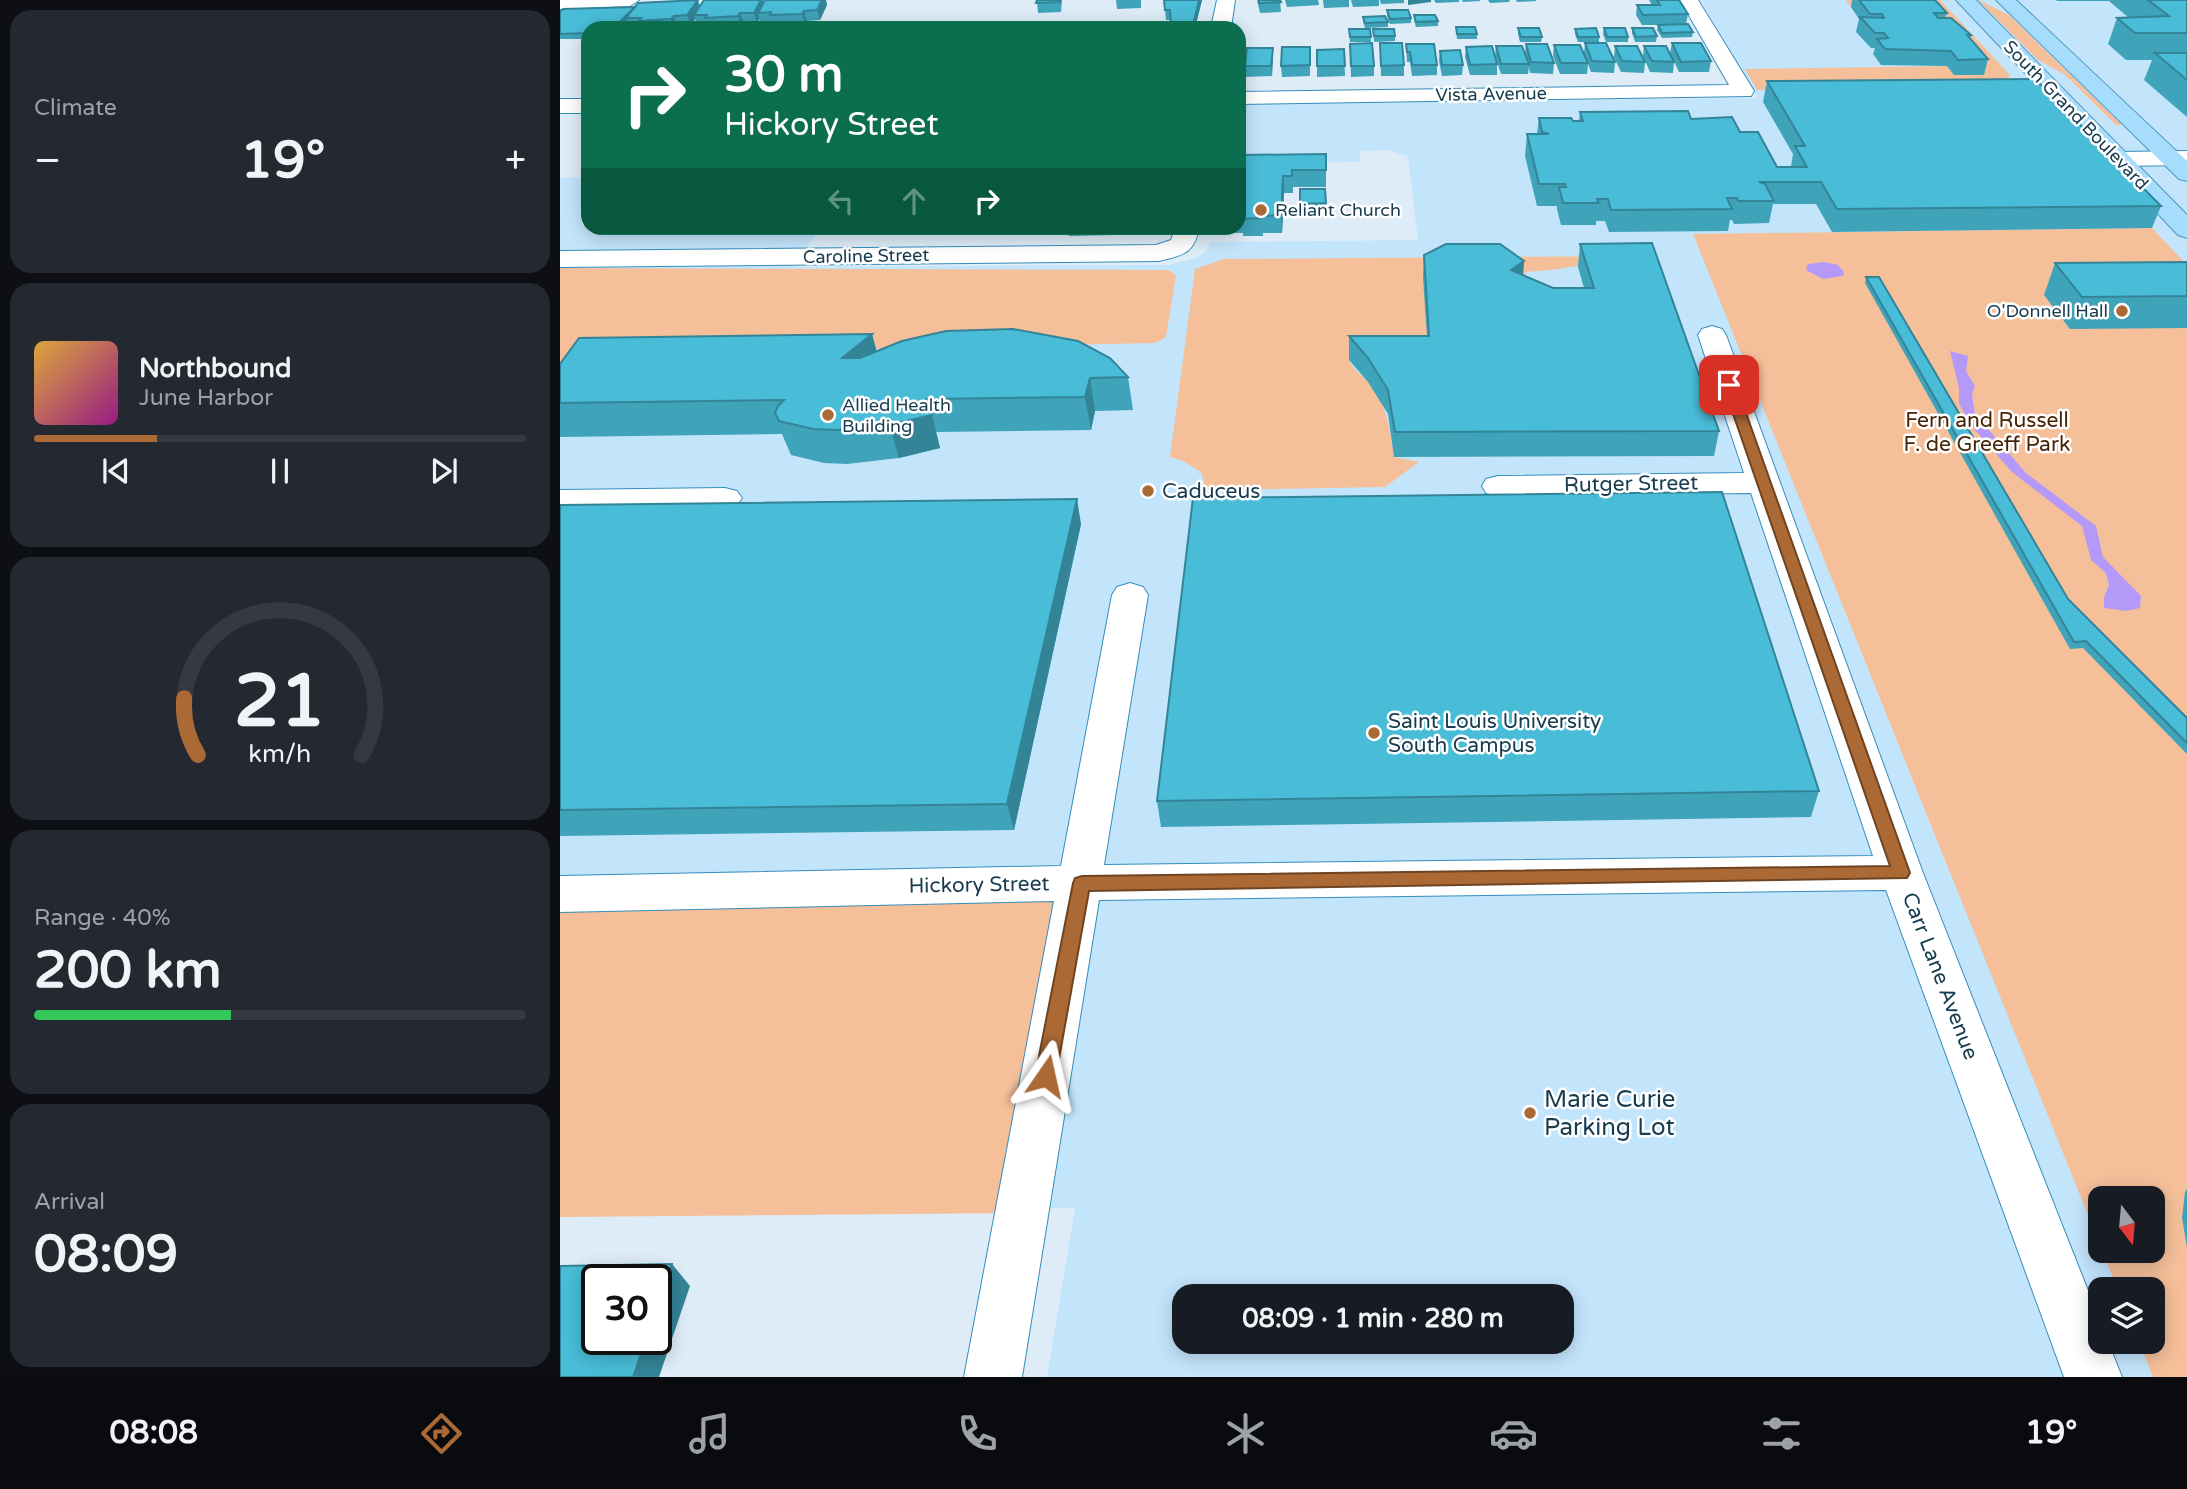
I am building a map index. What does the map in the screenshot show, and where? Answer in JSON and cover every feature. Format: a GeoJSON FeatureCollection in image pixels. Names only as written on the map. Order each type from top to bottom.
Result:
{"type":"FeatureCollection","features":[{"type":"Feature","properties":{"kind":"main road","name":"South Grand Boulevard"},"geometry":{"type":"LineString","coordinates":[[1965,0],[2187,230]]}},
{"type":"Feature","properties":{"kind":"main road","name":"South Grand Boulevard"},"geometry":{"type":"LineString","coordinates":[[2005,0],[2182,164]]}},
{"type":"Feature","properties":{"kind":"street"},"geometry":{"type":"LineString","coordinates":[[560,3],[629,0]]}},
{"type":"Feature","properties":{"kind":"street"},"geometry":{"type":"LineString","coordinates":[[1222,21],[1226,0]]}},
{"type":"Feature","properties":{"kind":"street","name":"Vista Avenue"},"geometry":{"type":"LineString","coordinates":[[1246,98],[1743,91],[1689,0]]}},
{"type":"Feature","properties":{"kind":"street"},"geometry":{"type":"LineString","coordinates":[[560,106],[581,106]]}},
{"type":"Feature","properties":{"kind":"street"},"geometry":{"type":"LineString","coordinates":[[2119,159],[2182,164]]}},
{"type":"Feature","properties":{"kind":"street","name":"Caroline Street"},"geometry":{"type":"LineString","coordinates":[[560,259],[1149,253],[1172,250],[1182,245],[1185,235]]}},
{"type":"Feature","properties":{"kind":"street","name":"Carr Lane Avenue"},"geometry":{"type":"LineString","coordinates":[[1712,335],[1901,873],[2093,1377]]}},
{"type":"Feature","properties":{"kind":"street","name":"Rutger Street"},"geometry":{"type":"LineString","coordinates":[[1497,486],[1764,483]]}},
{"type":"Feature","properties":{"kind":"street"},"geometry":{"type":"LineString","coordinates":[[560,500],[725,498]]}},
{"type":"Feature","properties":{"kind":"street"},"geometry":{"type":"LineString","coordinates":[[993,1377],[1020,1213],[1082,883],[1130,595]]}},
{"type":"Feature","properties":{"kind":"street","name":"Hickory Street"},"geometry":{"type":"LineString","coordinates":[[560,894],[1082,883],[1901,873]]}},
{"type":"Feature","properties":{"kind":"shaded area","name":"Saint Louis University South Campus"},"geometry":{"type":"Polygon","coordinates":[[[1701,0],[2187,0],[2187,1377],[1047,1377],[1075,1208],[560,1211],[560,178],[581,177],[581,235],[815,235],[796,267],[1168,265],[1196,258],[1206,252],[1210,242],[1418,240],[1408,156],[1387,150],[1361,151],[1359,162],[1246,163],[1246,104],[1758,98],[1701,0]]]}},
{"type":"Feature","properties":{"kind":"shaded area"},"geometry":{"type":"Polygon","coordinates":[[[1824,262],[1838,265],[1844,272],[1843,276],[1823,279],[1806,270],[1808,264],[1824,262]]]}},
{"type":"Feature","properties":{"kind":"shaded area"},"geometry":{"type":"Polygon","coordinates":[[[1950,351],[1968,356],[1966,371],[1975,386],[1972,394],[1975,414],[2026,473],[2096,526],[2103,557],[2141,596],[2140,608],[2126,611],[2104,608],[2104,597],[2109,585],[2106,573],[2091,560],[2082,526],[2012,472],[1974,429],[1959,404],[1959,388],[1950,351]]]}},
{"type":"Feature","properties":{"kind":"green space"},"geometry":{"type":"Polygon","coordinates":[[[1846,0],[1940,0],[2011,76],[1988,88],[1757,90],[1745,69],[1947,66],[1954,75],[1983,75],[1851,7],[1846,0]]]}},
{"type":"Feature","properties":{"kind":"green space"},"geometry":{"type":"Polygon","coordinates":[[[1978,0],[2009,15],[2122,125],[2116,125],[2064,74],[2038,60],[1978,0]]]}},
{"type":"Feature","properties":{"kind":"green space","name":"Fern and Russell F. de Greeff Park"},"geometry":{"type":"Polygon","coordinates":[[[2152,228],[2187,265],[2187,1377],[2153,1377],[2144,1354],[2165,1354],[2165,1277],[2113,1277],[2107,1264],[2165,1264],[2165,1186],[2088,1186],[2088,1215],[1693,234],[2152,228]]]}},
{"type":"Feature","properties":{"kind":"green space"},"geometry":{"type":"Polygon","coordinates":[[[1645,256],[1526,272],[1522,284],[1428,360],[1349,361],[1380,399],[1387,417],[1394,457],[1419,462],[1385,487],[1206,490],[1201,472],[1170,457],[1195,269],[1224,259],[1645,256]]]}},
{"type":"Feature","properties":{"kind":"green space"},"geometry":{"type":"Polygon","coordinates":[[[560,268],[1168,270],[1176,275],[1166,337],[1155,343],[602,354],[560,365],[560,268]]]}},
{"type":"Feature","properties":{"kind":"green space"},"geometry":{"type":"Polygon","coordinates":[[[1082,883],[1020,1213],[560,1217],[560,894],[1082,883]]]}},
{"type":"Feature","properties":{"kind":"building"},"geometry":{"type":"Polygon","coordinates":[[[698,0],[687,15],[674,16],[671,19],[638,21],[641,18],[626,18],[638,3],[698,0]]]}},
{"type":"Feature","properties":{"kind":"building"},"geometry":{"type":"Polygon","coordinates":[[[704,0],[761,0],[754,13],[705,18],[707,15],[694,15],[704,0]]]}},
{"type":"Feature","properties":{"kind":"building"},"geometry":{"type":"Polygon","coordinates":[[[765,0],[822,0],[817,10],[804,11],[802,14],[770,15],[771,12],[758,13],[765,0]]]}},
{"type":"Feature","properties":{"kind":"building"},"geometry":{"type":"Polygon","coordinates":[[[1037,0],[1060,0],[1060,2],[1036,3],[1037,0]]]}},
{"type":"Feature","properties":{"kind":"building"},"geometry":{"type":"Polygon","coordinates":[[[1164,0],[1199,0],[1194,21],[1171,21],[1170,10],[1165,10],[1164,0]]]}},
{"type":"Feature","properties":{"kind":"building"},"geometry":{"type":"Polygon","coordinates":[[[1259,0],[1280,0],[1281,2],[1259,3],[1259,0]]]}},
{"type":"Feature","properties":{"kind":"building"},"geometry":{"type":"Polygon","coordinates":[[[1657,0],[1679,0],[1688,14],[1643,15],[1637,5],[1660,5],[1657,0]]]}},
{"type":"Feature","properties":{"kind":"building"},"geometry":{"type":"Polygon","coordinates":[[[1859,0],[1935,0],[1947,13],[1934,13],[1938,18],[1951,18],[1971,35],[1967,35],[1988,59],[1958,60],[1951,51],[1885,49],[1877,39],[1888,38],[1884,33],[1875,33],[1860,17],[1884,18],[1882,14],[1870,14],[1859,0]]]}},
{"type":"Feature","properties":{"kind":"building"},"geometry":{"type":"Polygon","coordinates":[[[2148,0],[2187,0],[2187,33],[2135,33],[2117,18],[2169,16],[2148,0]]]}},
{"type":"Feature","properties":{"kind":"building"},"geometry":{"type":"Polygon","coordinates":[[[635,7],[620,21],[581,21],[581,33],[560,34],[560,12],[563,9],[635,7]]]}},
{"type":"Feature","properties":{"kind":"building"},"geometry":{"type":"Polygon","coordinates":[[[1387,10],[1408,10],[1411,18],[1390,19],[1387,10]]]}},
{"type":"Feature","properties":{"kind":"building"},"geometry":{"type":"Polygon","coordinates":[[[1414,15],[1435,15],[1438,21],[1416,22],[1414,15]]]}},
{"type":"Feature","properties":{"kind":"building"},"geometry":{"type":"Polygon","coordinates":[[[1385,16],[1388,22],[1365,23],[1363,17],[1385,16]]]}},
{"type":"Feature","properties":{"kind":"building"},"geometry":{"type":"Polygon","coordinates":[[[1688,24],[1693,32],[1662,33],[1658,25],[1688,24]]]}},
{"type":"Feature","properties":{"kind":"building"},"geometry":{"type":"Polygon","coordinates":[[[1456,27],[1475,27],[1477,34],[1457,34],[1456,27]]]}},
{"type":"Feature","properties":{"kind":"building"},"geometry":{"type":"Polygon","coordinates":[[[1518,28],[1539,28],[1542,37],[1521,37],[1518,28]]]}},
{"type":"Feature","properties":{"kind":"building"},"geometry":{"type":"Polygon","coordinates":[[[1596,28],[1599,37],[1578,37],[1575,29],[1596,28]]]}},
{"type":"Feature","properties":{"kind":"building"},"geometry":{"type":"Polygon","coordinates":[[[1604,28],[1625,28],[1628,37],[1607,37],[1604,28]]]}},
{"type":"Feature","properties":{"kind":"building"},"geometry":{"type":"Polygon","coordinates":[[[1632,28],[1653,28],[1657,36],[1636,37],[1632,28]]]}},
{"type":"Feature","properties":{"kind":"building"},"geometry":{"type":"Polygon","coordinates":[[[1349,29],[1370,29],[1371,37],[1350,37],[1349,29]]]}},
{"type":"Feature","properties":{"kind":"building"},"geometry":{"type":"Polygon","coordinates":[[[1373,29],[1394,29],[1395,36],[1374,36],[1373,29]]]}},
{"type":"Feature","properties":{"kind":"building"},"geometry":{"type":"Polygon","coordinates":[[[1372,43],[1374,66],[1351,66],[1350,44],[1372,43]]]}},
{"type":"Feature","properties":{"kind":"building"},"geometry":{"type":"Polygon","coordinates":[[[1380,43],[1402,43],[1404,65],[1381,66],[1380,43]]]}},
{"type":"Feature","properties":{"kind":"building"},"geometry":{"type":"Polygon","coordinates":[[[1585,43],[1606,43],[1615,62],[1592,61],[1585,43]]]}},
{"type":"Feature","properties":{"kind":"building"},"geometry":{"type":"Polygon","coordinates":[[[1672,43],[1701,43],[1711,61],[1681,62],[1672,43]]]}},
{"type":"Feature","properties":{"kind":"building"},"geometry":{"type":"Polygon","coordinates":[[[1406,44],[1434,44],[1437,65],[1412,65],[1406,44]]]}},
{"type":"Feature","properties":{"kind":"building"},"geometry":{"type":"Polygon","coordinates":[[[1526,44],[1547,44],[1554,63],[1531,62],[1526,44]]]}},
{"type":"Feature","properties":{"kind":"building"},"geometry":{"type":"Polygon","coordinates":[[[1554,45],[1580,45],[1588,63],[1561,63],[1554,45]]]}},
{"type":"Feature","properties":{"kind":"building"},"geometry":{"type":"Polygon","coordinates":[[[1492,46],[1497,64],[1470,65],[1466,47],[1492,46]]]}},
{"type":"Feature","properties":{"kind":"building"},"geometry":{"type":"Polygon","coordinates":[[[1496,46],[1522,46],[1529,64],[1501,64],[1496,46]]]}},
{"type":"Feature","properties":{"kind":"building"},"geometry":{"type":"Polygon","coordinates":[[[1615,46],[1637,46],[1645,62],[1622,61],[1615,46]]]}},
{"type":"Feature","properties":{"kind":"building"},"geometry":{"type":"Polygon","coordinates":[[[1644,46],[1666,46],[1674,62],[1652,61],[1644,46]]]}},
{"type":"Feature","properties":{"kind":"building"},"geometry":{"type":"Polygon","coordinates":[[[1282,47],[1310,47],[1310,65],[1281,66],[1282,47]]]}},
{"type":"Feature","properties":{"kind":"building"},"geometry":{"type":"Polygon","coordinates":[[[1247,48],[1273,48],[1271,66],[1246,66],[1247,48]]]}},
{"type":"Feature","properties":{"kind":"building"},"geometry":{"type":"Polygon","coordinates":[[[1344,49],[1345,66],[1317,66],[1317,50],[1344,49]]]}},
{"type":"Feature","properties":{"kind":"building"},"geometry":{"type":"Polygon","coordinates":[[[1460,50],[1463,65],[1442,65],[1440,51],[1460,50]]]}},
{"type":"Feature","properties":{"kind":"building"},"geometry":{"type":"Polygon","coordinates":[[[2155,53],[2187,53],[2187,80],[2155,53]]]}},
{"type":"Feature","properties":{"kind":"building"},"geometry":{"type":"Polygon","coordinates":[[[2035,79],[2161,206],[1837,209],[1821,182],[1759,182],[1765,184],[1774,201],[1738,201],[1737,198],[1727,198],[1732,209],[1611,210],[1608,199],[1597,199],[1599,203],[1563,203],[1559,187],[1566,187],[1565,184],[1539,184],[1527,134],[1549,134],[1542,132],[1539,118],[1571,118],[1573,121],[1583,121],[1580,112],[1688,111],[1691,119],[1732,117],[1740,132],[1758,132],[1777,167],[1807,167],[1795,146],[1805,146],[1767,81],[2035,79]]]}},
{"type":"Feature","properties":{"kind":"building"},"geometry":{"type":"Polygon","coordinates":[[[1326,154],[1326,170],[1292,170],[1292,176],[1283,176],[1281,215],[1246,219],[1246,155],[1326,154]]]}},
{"type":"Feature","properties":{"kind":"building"},"geometry":{"type":"Polygon","coordinates":[[[1300,189],[1325,189],[1326,203],[1300,204],[1300,189]]]}},
{"type":"Feature","properties":{"kind":"building"},"geometry":{"type":"Polygon","coordinates":[[[1652,243],[1719,431],[1395,432],[1388,390],[1368,358],[1349,336],[1429,336],[1424,255],[1446,244],[1500,244],[1524,261],[1511,270],[1553,288],[1594,288],[1580,244],[1652,243]]]}},
{"type":"Feature","properties":{"kind":"building"},"geometry":{"type":"Polygon","coordinates":[[[2187,262],[2187,296],[2082,297],[2055,263],[2187,262]]]}},
{"type":"Feature","properties":{"kind":"building"},"geometry":{"type":"Polygon","coordinates":[[[1866,277],[1879,277],[2068,599],[2187,718],[2187,743],[2086,641],[2074,642],[1866,277]]]}},
{"type":"Feature","properties":{"kind":"building"},"geometry":{"type":"Polygon","coordinates":[[[1013,329],[1078,341],[1110,358],[1128,377],[1090,378],[1085,397],[926,399],[932,415],[889,425],[836,430],[813,429],[779,421],[775,413],[784,400],[560,403],[560,364],[579,338],[872,334],[842,358],[860,358],[902,341],[946,331],[1013,329]]]}},
{"type":"Feature","properties":{"kind":"building"},"geometry":{"type":"Polygon","coordinates":[[[1722,492],[1819,791],[1157,801],[1193,498],[1722,492]]]}},
{"type":"Feature","properties":{"kind":"building"},"geometry":{"type":"Polygon","coordinates":[[[1077,499],[1007,804],[560,810],[560,505],[1077,499]]]}},
{"type":"Feature","properties":{"kind":"building"},"geometry":{"type":"Polygon","coordinates":[[[560,1266],[581,1266],[581,1355],[641,1355],[633,1377],[560,1377],[560,1266]]]}},
{"type":"Feature","properties":{"kind":"place","name":"Reliant Church"},"geometry":{"type":"Point","coordinates":[1261,210]}},
{"type":"Feature","properties":{"kind":"place","name":"O'Donnell Hall"},"geometry":{"type":"Point","coordinates":[2122,311]}},
{"type":"Feature","properties":{"kind":"place","name":"Allied Health Building"},"geometry":{"type":"Point","coordinates":[828,415]}},
{"type":"Feature","properties":{"kind":"place","name":"Caduceus"},"geometry":{"type":"Point","coordinates":[1148,491]}},
{"type":"Feature","properties":{"kind":"place","name":"Saint Louis University South Campus"},"geometry":{"type":"Point","coordinates":[1374,733]}},
{"type":"Feature","properties":{"kind":"place","name":"Marie Curie Parking Lot"},"geometry":{"type":"Point","coordinates":[1530,1113]}},
{"type":"Feature","properties":{"kind":"route"},"geometry":{"type":"LineString","coordinates":[[1046,1076],[1082,883],[1901,873],[1729,385]]}}]}
